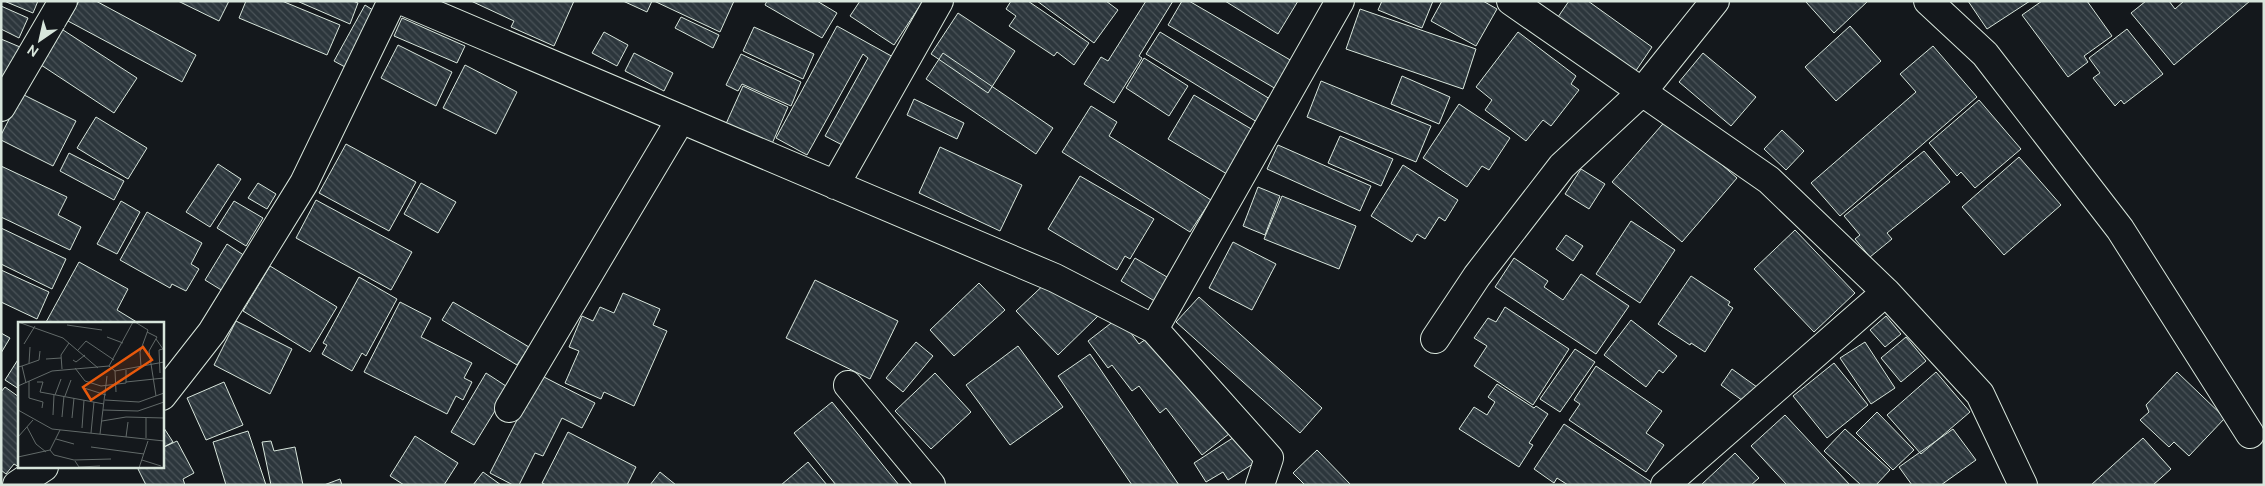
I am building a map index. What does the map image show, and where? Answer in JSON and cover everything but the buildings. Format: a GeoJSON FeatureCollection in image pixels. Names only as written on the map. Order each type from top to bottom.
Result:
{"type":"FeatureCollection","features":[{"type":"Feature","properties":{"kind":"street"},"geometry":{"type":"LineString","coordinates":[[1,106],[63,1]]}},
{"type":"Feature","properties":{"kind":"street"},"geometry":{"type":"LineString","coordinates":[[164,393],[212,332],[304,183],[392,1]]}},
{"type":"Feature","properties":{"kind":"street"},"geometry":{"type":"LineString","coordinates":[[835,185],[939,1]]}},
{"type":"Feature","properties":{"kind":"street"},"geometry":{"type":"LineString","coordinates":[[1154,329],[1340,1]]}},
{"type":"Feature","properties":{"kind":"street"},"geometry":{"type":"LineString","coordinates":[[1511,1],[1769,180],[1886,292],[1980,394],[2023,485]]}},
{"type":"Feature","properties":{"kind":"street"},"geometry":{"type":"LineString","coordinates":[[1435,339],[1477,276],[1562,166],[1642,92],[1715,1]]}},
{"type":"Feature","properties":{"kind":"street"},"geometry":{"type":"LineString","coordinates":[[1928,1],[1985,54],[2120,229],[2250,434]]}},
{"type":"Feature","properties":{"kind":"street"},"geometry":{"type":"LineString","coordinates":[[418,4],[681,119],[1055,278],[1154,329],[1269,458],[1260,485]]}},
{"type":"Feature","properties":{"kind":"street"},"geometry":{"type":"LineString","coordinates":[[509,408],[681,119]]}},
{"type":"Feature","properties":{"kind":"street"},"geometry":{"type":"LineString","coordinates":[[1665,485],[1886,292]]}},
{"type":"Feature","properties":{"kind":"street"},"geometry":{"type":"LineString","coordinates":[[848,385],[931,485]]}},
{"type":"Feature","properties":{"kind":"street"},"geometry":{"type":"LineString","coordinates":[[18,485],[43,468]]}}]}
